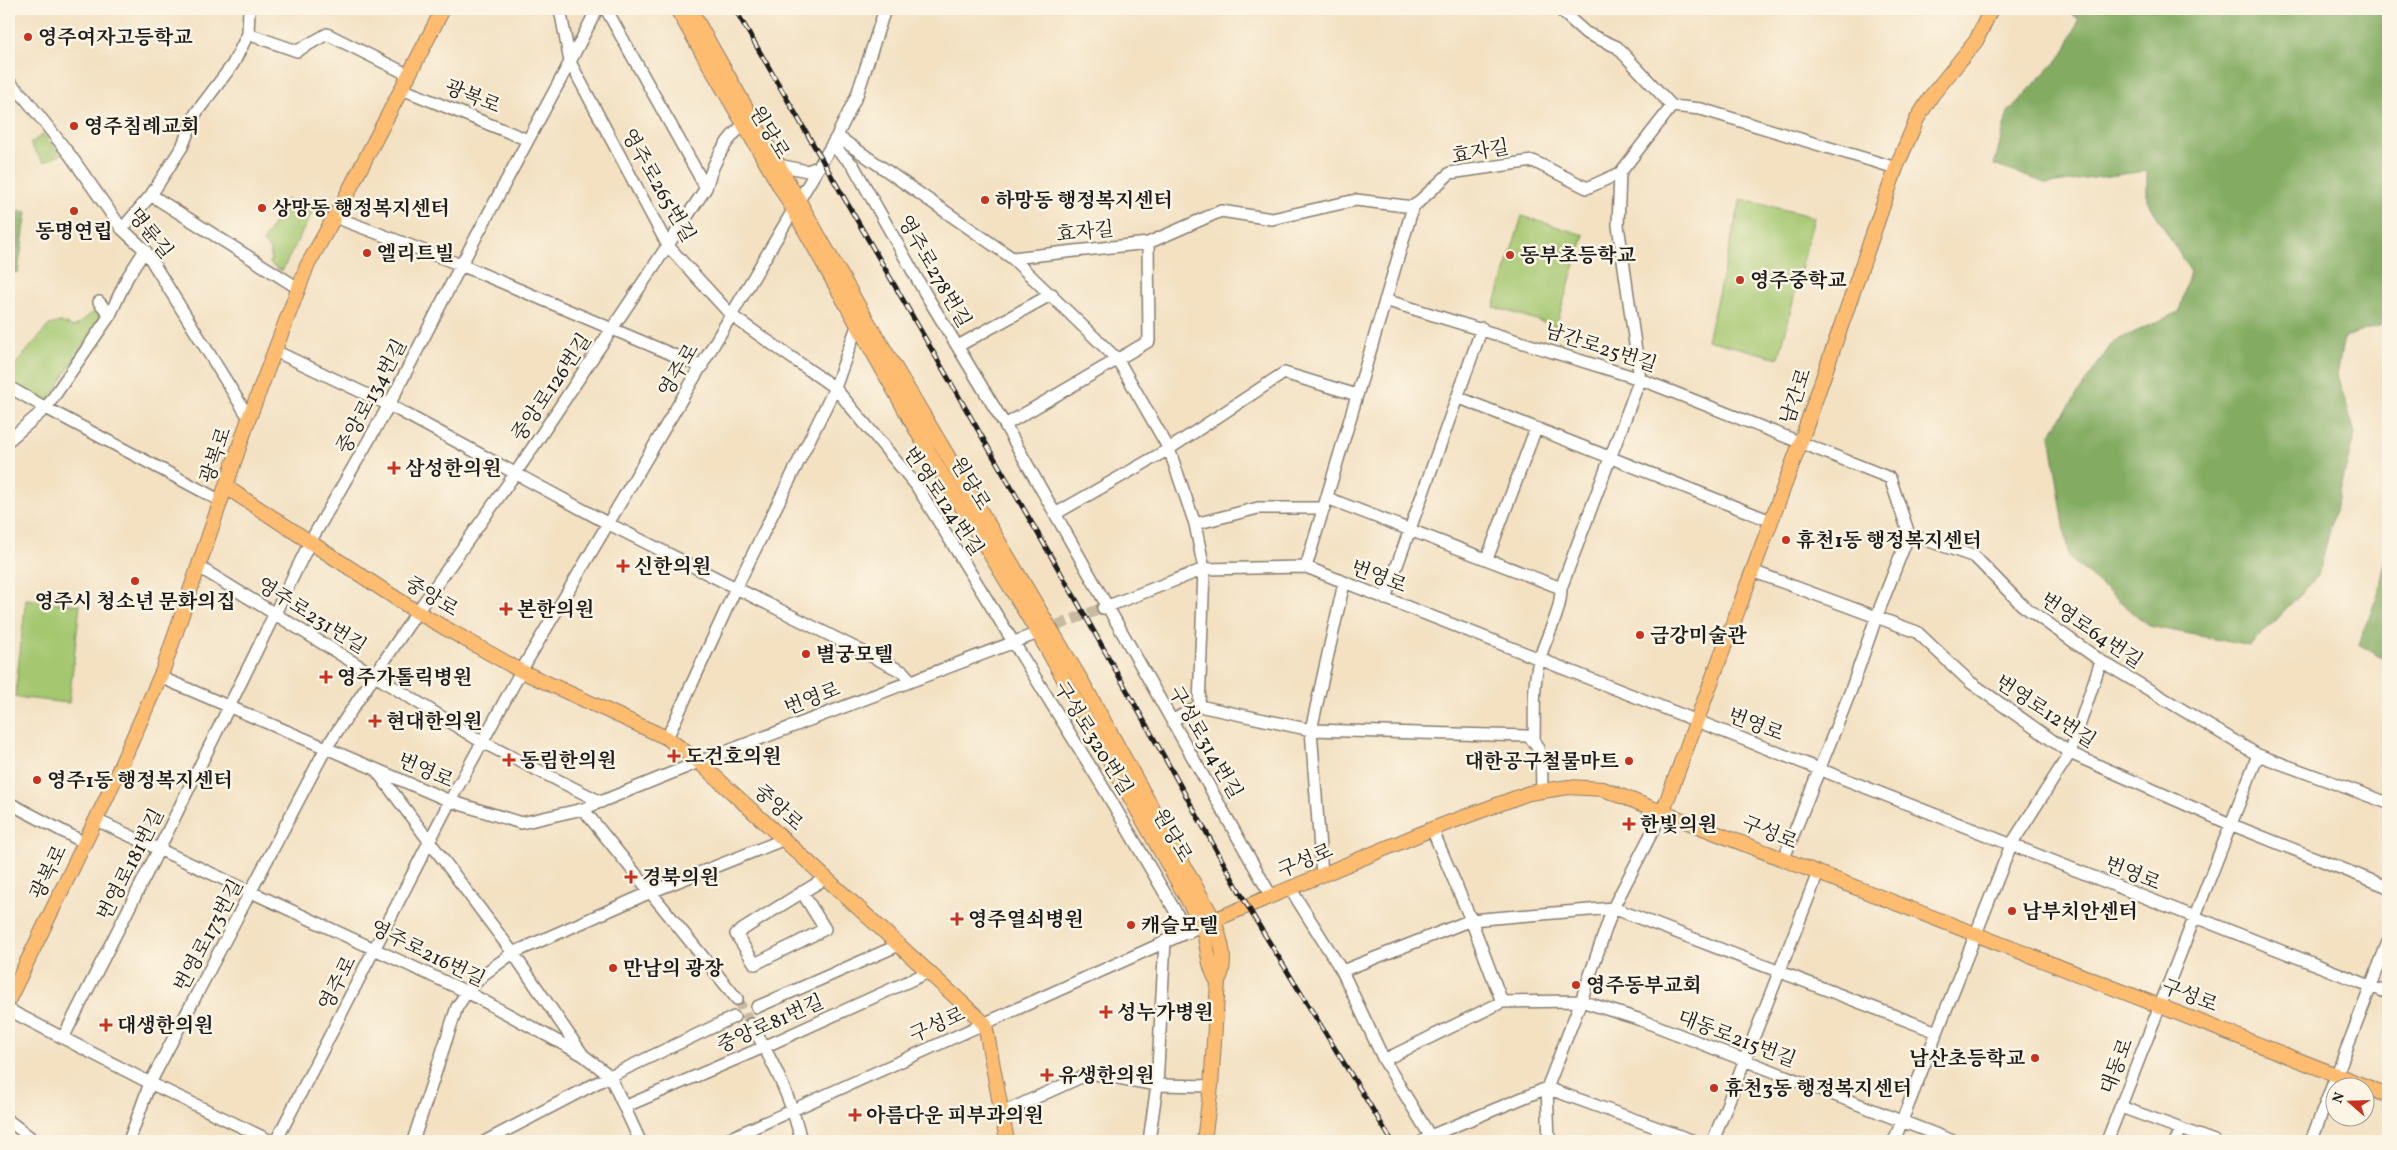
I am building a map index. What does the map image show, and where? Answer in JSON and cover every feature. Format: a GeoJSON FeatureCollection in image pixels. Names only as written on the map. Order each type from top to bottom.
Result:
{"type":"FeatureCollection","features":[{"type":"Feature","properties":{"kind":"main road","name":"광복로"},"geometry":{"type":"LineString","coordinates":[[9,999],[96,820],[160,677],[249,418],[307,266],[335,217],[443,9]]}},
{"type":"Feature","properties":{"kind":"main road","name":"원당로"},"geometry":{"type":"LineString","coordinates":[[677,9],[859,307],[1080,680],[1208,923],[1207,940],[1212,974],[1218,982],[1211,1086],[1204,1141]]}},
{"type":"Feature","properties":{"kind":"main road","name":"원당로"},"geometry":{"type":"LineString","coordinates":[[690,9],[747,121],[779,165],[796,204],[857,326],[932,458],[1038,633],[1157,848],[1208,923]]}},
{"type":"Feature","properties":{"kind":"main road","name":"남간로"},"geometry":{"type":"LineString","coordinates":[[1663,811],[1801,441],[1896,168],[1917,119],[1932,95],[1976,41],[1991,9]]}},
{"type":"Feature","properties":{"kind":"main road","name":"중앙로"},"geometry":{"type":"LineString","coordinates":[[226,487],[417,612],[521,671],[667,738],[699,762],[785,839],[985,1024]]}},
{"type":"Feature","properties":{"kind":"main road","name":"구성로"},"geometry":{"type":"LineString","coordinates":[[1208,923],[1432,829],[1529,793],[1568,787],[1603,789],[2388,1094]]}},
{"type":"Feature","properties":{"kind":"main road"},"geometry":{"type":"LineString","coordinates":[[985,1024],[1007,1141]]}},
{"type":"Feature","properties":{"kind":"street"},"geometry":{"type":"LineString","coordinates":[[122,229],[151,195],[182,147],[196,113],[233,64],[248,34],[249,9]]}},
{"type":"Feature","properties":{"kind":"street","name":"영주로265번길"},"geometry":{"type":"LineString","coordinates":[[560,9],[570,62],[668,246],[732,316],[835,388]]}},
{"type":"Feature","properties":{"kind":"street","name":"중앙로134번길"},"geometry":{"type":"LineString","coordinates":[[310,542],[389,405],[461,265],[570,62],[596,9]]}},
{"type":"Feature","properties":{"kind":"street"},"geometry":{"type":"LineString","coordinates":[[606,9],[706,188]]}},
{"type":"Feature","properties":{"kind":"street","name":"영주로"},"geometry":{"type":"LineString","coordinates":[[276,1141],[450,801],[521,671],[837,136],[857,95],[886,9]]}},
{"type":"Feature","properties":{"kind":"street"},"geometry":{"type":"LineString","coordinates":[[1558,9],[1586,33],[1617,47],[1672,106],[1701,109],[1896,168]]}},
{"type":"Feature","properties":{"kind":"street"},"geometry":{"type":"LineString","coordinates":[[248,34],[297,51],[327,34],[409,75]]}},
{"type":"Feature","properties":{"kind":"street","name":"명륜길"},"geometry":{"type":"LineString","coordinates":[[9,82],[25,98],[70,155],[122,229],[145,250],[249,418]]}},
{"type":"Feature","properties":{"kind":"street","name":"광복로"},"geometry":{"type":"LineString","coordinates":[[402,89],[528,140]]}},
{"type":"Feature","properties":{"kind":"street","name":"효자길"},"geometry":{"type":"LineString","coordinates":[[1012,258],[1148,243],[1221,211],[1272,219],[1356,200],[1413,207],[1450,173],[1533,161],[1587,188],[1620,173],[1672,106]]}},
{"type":"Feature","properties":{"kind":"street","name":"중앙로126번길"},"geometry":{"type":"LineString","coordinates":[[417,612],[515,474],[668,246],[706,188],[713,164],[722,149],[747,121]]}},
{"type":"Feature","properties":{"kind":"street"},"geometry":{"type":"LineString","coordinates":[[837,136],[1012,258],[1052,294],[1118,360],[1169,449],[1195,524],[1204,569],[1199,706]]}},
{"type":"Feature","properties":{"kind":"street","name":"영주로278번길"},"geometry":{"type":"LineString","coordinates":[[837,136],[838,151],[853,165],[1055,514]]}},
{"type":"Feature","properties":{"kind":"street"},"geometry":{"type":"LineString","coordinates":[[779,165],[807,171],[819,167]]}},
{"type":"Feature","properties":{"kind":"street"},"geometry":{"type":"LineString","coordinates":[[1542,791],[1539,749],[1534,740],[1535,689],[1539,659],[1561,604],[1561,588],[1640,378],[1618,225],[1620,173]]}},
{"type":"Feature","properties":{"kind":"street"},"geometry":{"type":"LineString","coordinates":[[151,195],[298,288]]}},
{"type":"Feature","properties":{"kind":"street"},"geometry":{"type":"LineString","coordinates":[[1306,567],[1413,207]]}},
{"type":"Feature","properties":{"kind":"street"},"geometry":{"type":"LineString","coordinates":[[335,217],[461,265],[702,367]]}},
{"type":"Feature","properties":{"kind":"street"},"geometry":{"type":"LineString","coordinates":[[1005,425],[1149,342],[1148,243]]}},
{"type":"Feature","properties":{"kind":"street"},"geometry":{"type":"LineString","coordinates":[[9,440],[46,408],[110,315],[126,278],[145,250]]}},
{"type":"Feature","properties":{"kind":"street"},"geometry":{"type":"LineString","coordinates":[[958,346],[1052,294]]}},
{"type":"Feature","properties":{"kind":"street","name":"남간로25번길"},"geometry":{"type":"LineString","coordinates":[[1386,300],[1640,378],[1801,441]]}},
{"type":"Feature","properties":{"kind":"street"},"geometry":{"type":"LineString","coordinates":[[99,302],[110,315]]}},
{"type":"Feature","properties":{"kind":"street"},"geometry":{"type":"LineString","coordinates":[[667,738],[736,588],[835,388],[857,326]]}},
{"type":"Feature","properties":{"kind":"street"},"geometry":{"type":"LineString","coordinates":[[1386,598],[1482,328]]}},
{"type":"Feature","properties":{"kind":"street"},"geometry":{"type":"LineString","coordinates":[[275,351],[389,405],[608,524],[903,672],[911,681]]}},
{"type":"Feature","properties":{"kind":"street"},"geometry":{"type":"LineString","coordinates":[[1055,514],[1169,449],[1284,373],[1357,395]]}},
{"type":"Feature","properties":{"kind":"street"},"geometry":{"type":"LineString","coordinates":[[9,387],[221,501]]}},
{"type":"Feature","properties":{"kind":"street","name":"번영로124번길"},"geometry":{"type":"LineString","coordinates":[[835,388],[916,485],[1012,642]]}},
{"type":"Feature","properties":{"kind":"street"},"geometry":{"type":"LineString","coordinates":[[1458,397],[1771,521]]}},
{"type":"Feature","properties":{"kind":"street"},"geometry":{"type":"LineString","coordinates":[[1487,559],[1536,428]]}},
{"type":"Feature","properties":{"kind":"street"},"geometry":{"type":"LineString","coordinates":[[1784,858],[1851,690],[1876,618],[1910,534],[1890,478],[1801,441]]}},
{"type":"Feature","properties":{"kind":"street"},"geometry":{"type":"LineString","coordinates":[[1195,524],[1258,508],[1325,503],[1410,530],[1561,588]]}},
{"type":"Feature","properties":{"kind":"street","name":"구성로314번길"},"geometry":{"type":"LineString","coordinates":[[1055,514],[1105,608],[1173,720],[1271,896]]}},
{"type":"Feature","properties":{"kind":"street","name":"번영로64번길"},"geometry":{"type":"LineString","coordinates":[[1910,534],[1975,558],[2022,604],[2100,661],[2258,755],[2388,803]]}},
{"type":"Feature","properties":{"kind":"street"},"geometry":{"type":"LineString","coordinates":[[230,707],[310,542]]}},
{"type":"Feature","properties":{"kind":"street","name":"영주로231번길"},"geometry":{"type":"LineString","coordinates":[[199,567],[482,742]]}},
{"type":"Feature","properties":{"kind":"street","name":"번영로"},"geometry":{"type":"LineString","coordinates":[[1105,608],[1204,569],[1306,567],[2388,993]]}},
{"type":"Feature","properties":{"kind":"street","name":"번영로12번길"},"geometry":{"type":"LineString","coordinates":[[1752,571],[1917,632],[1970,682],[2070,754],[2230,824],[2388,887]]}},
{"type":"Feature","properties":{"kind":"street"},"geometry":{"type":"LineString","coordinates":[[1322,875],[1311,730],[1344,583]]}},
{"type":"Feature","properties":{"kind":"street"},"geometry":{"type":"LineString","coordinates":[[326,748],[376,676],[417,612]]}},
{"type":"Feature","properties":{"kind":"street","name":"번영로"},"geometry":{"type":"LineString","coordinates":[[160,677],[450,801],[521,823],[583,809],[699,762],[1038,633]]}},
{"type":"Feature","properties":{"kind":"street","name":"구성로320번길"},"geometry":{"type":"LineString","coordinates":[[1012,642],[1103,787],[1188,933]]}},
{"type":"Feature","properties":{"kind":"street"},"geometry":{"type":"LineString","coordinates":[[1894,1141],[2011,845],[2070,754],[2100,661]]}},
{"type":"Feature","properties":{"kind":"street"},"geometry":{"type":"LineString","coordinates":[[1173,720],[1199,706],[1311,730],[1406,734],[1494,734],[1527,736],[1534,740]]}},
{"type":"Feature","properties":{"kind":"street","name":"번영로181번길"},"geometry":{"type":"LineString","coordinates":[[63,1038],[230,707]]}},
{"type":"Feature","properties":{"kind":"street"},"geometry":{"type":"LineString","coordinates":[[482,742],[601,802]]}},
{"type":"Feature","properties":{"kind":"street","name":"번영로173번길"},"geometry":{"type":"LineString","coordinates":[[129,1141],[150,1083],[326,748]]}},
{"type":"Feature","properties":{"kind":"street","name":"대동로"},"geometry":{"type":"LineString","coordinates":[[2107,1141],[2258,755]]}},
{"type":"Feature","properties":{"kind":"street"},"geometry":{"type":"LineString","coordinates":[[375,769],[513,953],[583,1055],[610,1076],[640,1141]]}},
{"type":"Feature","properties":{"kind":"street","name":"광복로"},"geometry":{"type":"LineString","coordinates":[[9,803],[85,843]]}},
{"type":"Feature","properties":{"kind":"street"},"geometry":{"type":"LineString","coordinates":[[583,809],[738,999]]}},
{"type":"Feature","properties":{"kind":"street"},"geometry":{"type":"LineString","coordinates":[[1549,1141],[1547,1088],[1582,1000],[1614,908],[1663,811]]}},
{"type":"Feature","properties":{"kind":"street","name":"영주로216번길"},"geometry":{"type":"LineString","coordinates":[[96,820],[376,948],[467,992],[583,1055]]}},
{"type":"Feature","properties":{"kind":"street"},"geometry":{"type":"LineString","coordinates":[[1432,829],[1471,920],[1502,1002]]}},
{"type":"Feature","properties":{"kind":"street"},"geometry":{"type":"LineString","coordinates":[[413,1141],[457,1007],[467,992],[484,974],[513,953],[651,892],[785,839]]}},
{"type":"Feature","properties":{"kind":"street"},"geometry":{"type":"LineString","coordinates":[[1713,1141],[1818,873]]}},
{"type":"Feature","properties":{"kind":"street"},"geometry":{"type":"LineString","coordinates":[[802,892],[825,929],[755,964],[736,934],[802,892],[826,878]]}},
{"type":"Feature","properties":{"kind":"street"},"geometry":{"type":"LineString","coordinates":[[1290,888],[1342,971],[1384,1060],[1429,1140],[1547,1088],[1694,1141]]}},
{"type":"Feature","properties":{"kind":"street"},"geometry":{"type":"LineString","coordinates":[[1342,971],[1471,920],[1614,908],[1780,970],[1937,1032]]}},
{"type":"Feature","properties":{"kind":"street","name":"구성로"},"geometry":{"type":"LineString","coordinates":[[724,1141],[1208,923]]}},
{"type":"Feature","properties":{"kind":"street"},"geometry":{"type":"LineString","coordinates":[[1149,1141],[1157,1085],[1165,941]]}},
{"type":"Feature","properties":{"kind":"street"},"geometry":{"type":"LineString","coordinates":[[2311,1141],[2388,942]]}},
{"type":"Feature","properties":{"kind":"street"},"geometry":{"type":"LineString","coordinates":[[757,1006],[899,945]]}},
{"type":"Feature","properties":{"kind":"street","name":"중앙로81번길"},"geometry":{"type":"LineString","coordinates":[[624,1106],[929,972]]}},
{"type":"Feature","properties":{"kind":"street","name":"대동로215번길"},"geometry":{"type":"LineString","coordinates":[[1384,1060],[1502,1002],[1582,1000],[1641,1020],[1953,1141]]}},
{"type":"Feature","properties":{"kind":"street"},"geometry":{"type":"LineString","coordinates":[[9,1010],[150,1083],[272,1141]]}},
{"type":"Feature","properties":{"kind":"street"},"geometry":{"type":"LineString","coordinates":[[486,1141],[610,1076],[734,1017]]}},
{"type":"Feature","properties":{"kind":"street"},"geometry":{"type":"LineString","coordinates":[[751,1024],[764,1046],[793,1110],[801,1141]]}},
{"type":"Feature","properties":{"kind":"street"},"geometry":{"type":"LineString","coordinates":[[1002,1113],[1090,1073],[1157,1085],[1211,1086]]}},
{"type":"Feature","properties":{"kind":"street"},"geometry":{"type":"LineString","coordinates":[[2121,1107],[2214,1141]]}},
{"type":"Feature","properties":{"kind":"street"},"geometry":{"type":"LineString","coordinates":[[9,1121],[35,1141]]}},
{"type":"Feature","properties":{"kind":"street"},"geometry":{"type":"LineString","coordinates":[[2176,1141],[2181,1129]]}},
{"type":"Feature","properties":{"kind":"green space"},"geometry":{"type":"Polygon","coordinates":[[[2067,9],[2388,9],[2388,323],[2344,337],[2337,375],[2355,433],[2318,576],[2250,646],[2149,626],[2069,558],[2050,434],[2113,342],[2179,312],[2190,271],[2147,200],[2147,171],[2048,184],[1994,165],[2008,112],[2064,53],[2079,20],[2067,9]]]}},
{"type":"Feature","properties":{"kind":"green space"},"geometry":{"type":"Polygon","coordinates":[[[43,134],[61,155],[43,162],[30,144],[43,134]]]}},
{"type":"Feature","properties":{"kind":"green space"},"geometry":{"type":"Polygon","coordinates":[[[287,199],[313,211],[282,271],[270,264],[271,251],[263,242],[287,199]]]}},
{"type":"Feature","properties":{"kind":"green space"},"geometry":{"type":"Polygon","coordinates":[[[1741,199],[1814,217],[1779,358],[1707,340],[1741,199]]]}},
{"type":"Feature","properties":{"kind":"green space"},"geometry":{"type":"Polygon","coordinates":[[[9,208],[27,212],[18,272],[9,274],[9,208]]]}},
{"type":"Feature","properties":{"kind":"green space"},"geometry":{"type":"Polygon","coordinates":[[[1522,216],[1584,235],[1556,326],[1494,307],[1522,216]]]}},
{"type":"Feature","properties":{"kind":"green space"},"geometry":{"type":"Polygon","coordinates":[[[96,310],[101,317],[48,402],[43,403],[9,383],[9,372],[49,325],[61,322],[74,327],[96,310]]]}},
{"type":"Feature","properties":{"kind":"green space"},"geometry":{"type":"Polygon","coordinates":[[[2388,548],[2388,661],[2358,644],[2378,594],[2388,548]]]}},
{"type":"Feature","properties":{"kind":"green space"},"geometry":{"type":"Polygon","coordinates":[[[26,599],[80,605],[69,703],[15,697],[26,599]]]}},
{"type":"Feature","properties":{"kind":"tunnel"},"geometry":{"type":"LineString","coordinates":[[1042,631],[1103,608]]}},
{"type":"Feature","properties":{"kind":"tunnel"},"geometry":{"type":"LineString","coordinates":[[737,999],[751,1024]]}},
{"type":"Feature","properties":{"kind":"railway"},"geometry":{"type":"LineString","coordinates":[[735,9],[1074,596],[1255,919],[1392,1141]]}},
{"type":"Feature","properties":{"kind":"place","name":"영주여자고등학교"},"geometry":{"type":"Point","coordinates":[28,37]}},
{"type":"Feature","properties":{"kind":"place","name":"영주침례교회"},"geometry":{"type":"Point","coordinates":[74,126]}},
{"type":"Feature","properties":{"kind":"place","name":"하망동 행정복지센터"},"geometry":{"type":"Point","coordinates":[985,200]}},
{"type":"Feature","properties":{"kind":"place","name":"상망동 행정복지센터"},"geometry":{"type":"Point","coordinates":[262,208]}},
{"type":"Feature","properties":{"kind":"place","name":"동명연립"},"geometry":{"type":"Point","coordinates":[74,211]}},
{"type":"Feature","properties":{"kind":"place","name":"엘리트빌"},"geometry":{"type":"Point","coordinates":[367,253]}},
{"type":"Feature","properties":{"kind":"place","name":"동부초등학교"},"geometry":{"type":"Point","coordinates":[1510,255]}},
{"type":"Feature","properties":{"kind":"place","name":"영주중학교"},"geometry":{"type":"Point","coordinates":[1740,280]}},
{"type":"Feature","properties":{"kind":"place","name":"삼성한의원"},"geometry":{"type":"Point","coordinates":[394,468]}},
{"type":"Feature","properties":{"kind":"place","name":"휴천1동 행정복지센터"},"geometry":{"type":"Point","coordinates":[1786,540]}},
{"type":"Feature","properties":{"kind":"place","name":"신한의원"},"geometry":{"type":"Point","coordinates":[623,566]}},
{"type":"Feature","properties":{"kind":"place","name":"영주시 청소년 문화의집"},"geometry":{"type":"Point","coordinates":[135,581]}},
{"type":"Feature","properties":{"kind":"place","name":"본한의원"},"geometry":{"type":"Point","coordinates":[506,609]}},
{"type":"Feature","properties":{"kind":"place","name":"금강미술관"},"geometry":{"type":"Point","coordinates":[1640,635]}},
{"type":"Feature","properties":{"kind":"place","name":"별궁모텔"},"geometry":{"type":"Point","coordinates":[806,654]}},
{"type":"Feature","properties":{"kind":"place","name":"영주가톨릭병원"},"geometry":{"type":"Point","coordinates":[326,677]}},
{"type":"Feature","properties":{"kind":"place","name":"현대한의원"},"geometry":{"type":"Point","coordinates":[375,721]}},
{"type":"Feature","properties":{"kind":"place","name":"도건호의원"},"geometry":{"type":"Point","coordinates":[674,756]}},
{"type":"Feature","properties":{"kind":"place","name":"동림한의원"},"geometry":{"type":"Point","coordinates":[509,760]}},
{"type":"Feature","properties":{"kind":"place","name":"대한공구철물마트"},"geometry":{"type":"Point","coordinates":[1629,761]}},
{"type":"Feature","properties":{"kind":"place","name":"영주1동 행정복지센터"},"geometry":{"type":"Point","coordinates":[37,780]}},
{"type":"Feature","properties":{"kind":"place","name":"한빛의원"},"geometry":{"type":"Point","coordinates":[1629,824]}},
{"type":"Feature","properties":{"kind":"place","name":"경북의원"},"geometry":{"type":"Point","coordinates":[631,877]}},
{"type":"Feature","properties":{"kind":"place","name":"남부치안센터"},"geometry":{"type":"Point","coordinates":[2012,911]}},
{"type":"Feature","properties":{"kind":"place","name":"영주열쇠병원"},"geometry":{"type":"Point","coordinates":[957,919]}},
{"type":"Feature","properties":{"kind":"place","name":"캐슬모텔"},"geometry":{"type":"Point","coordinates":[1131,925]}},
{"type":"Feature","properties":{"kind":"place","name":"만남의 광장"},"geometry":{"type":"Point","coordinates":[613,968]}},
{"type":"Feature","properties":{"kind":"place","name":"영주동부교회"},"geometry":{"type":"Point","coordinates":[1576,985]}},
{"type":"Feature","properties":{"kind":"place","name":"성누가병원"},"geometry":{"type":"Point","coordinates":[1106,1012]}},
{"type":"Feature","properties":{"kind":"place","name":"대생한의원"},"geometry":{"type":"Point","coordinates":[106,1025]}},
{"type":"Feature","properties":{"kind":"place","name":"남산초등학교"},"geometry":{"type":"Point","coordinates":[2035,1058]}},
{"type":"Feature","properties":{"kind":"place","name":"유생한의원"},"geometry":{"type":"Point","coordinates":[1047,1075]}},
{"type":"Feature","properties":{"kind":"place","name":"휴천3동 행정복지센터"},"geometry":{"type":"Point","coordinates":[1714,1088]}},
{"type":"Feature","properties":{"kind":"place","name":"아름다운 피부과의원"},"geometry":{"type":"Point","coordinates":[855,1115]}}]}
